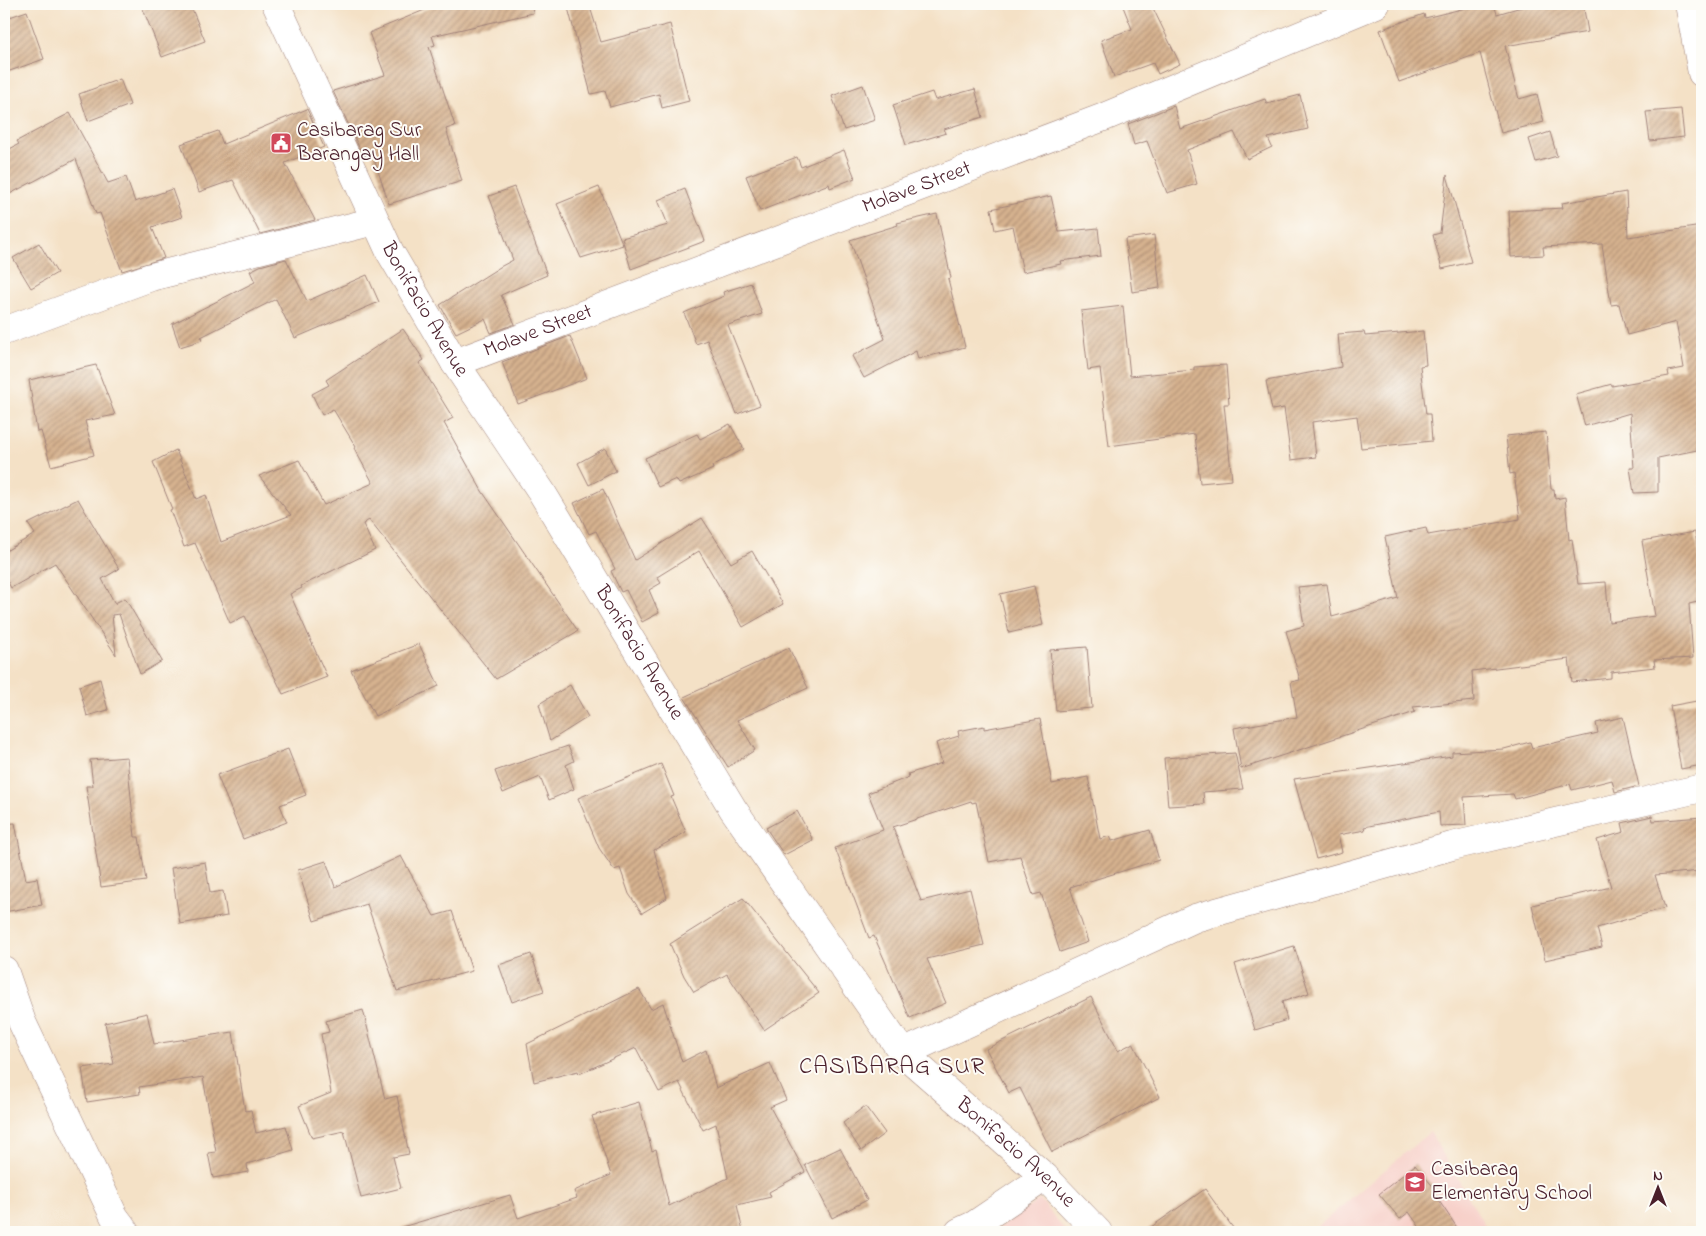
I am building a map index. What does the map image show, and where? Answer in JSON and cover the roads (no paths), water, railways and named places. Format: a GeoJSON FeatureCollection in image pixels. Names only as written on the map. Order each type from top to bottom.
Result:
{"type":"FeatureCollection","features":[{"type":"Feature","properties":{"kind":"street","name":"Bonifacio Avenue"},"geometry":{"type":"LineString","coordinates":[[276,4],[390,252],[455,363],[541,491],[733,809],[903,1052],[1044,1177],[1098,1232]]}},
{"type":"Feature","properties":{"kind":"street","name":"Molave Street"},"geometry":{"type":"LineString","coordinates":[[455,363],[1104,117],[1376,4]]}},
{"type":"Feature","properties":{"kind":"street"},"geometry":{"type":"LineString","coordinates":[[1689,4],[1702,72]]}},
{"type":"Feature","properties":{"kind":"street"},"geometry":{"type":"LineString","coordinates":[[4,331],[151,277],[375,221]]}},
{"type":"Feature","properties":{"kind":"street"},"geometry":{"type":"LineString","coordinates":[[903,1052],[1196,918],[1452,846],[1702,788]]}},
{"type":"Feature","properties":{"kind":"street"},"geometry":{"type":"LineString","coordinates":[[4,970],[22,1022],[114,1216],[126,1232]]}},
{"type":"Feature","properties":{"kind":"street"},"geometry":{"type":"LineString","coordinates":[[959,1232],[974,1225],[1044,1177]]}},
{"type":"Feature","properties":{"kind":"place","name":"Casibarag Sur Barangay Hall"},"geometry":{"type":"Point","coordinates":[281,143]}},
{"type":"Feature","properties":{"kind":"place","name":"Casibarag Elementary School"},"geometry":{"type":"Point","coordinates":[1415,1182]}},
{"type":"Feature","properties":{"kind":"district","name":"CASIBARAG SUR"},"geometry":{"type":"Point","coordinates":[892,1067]}}]}
